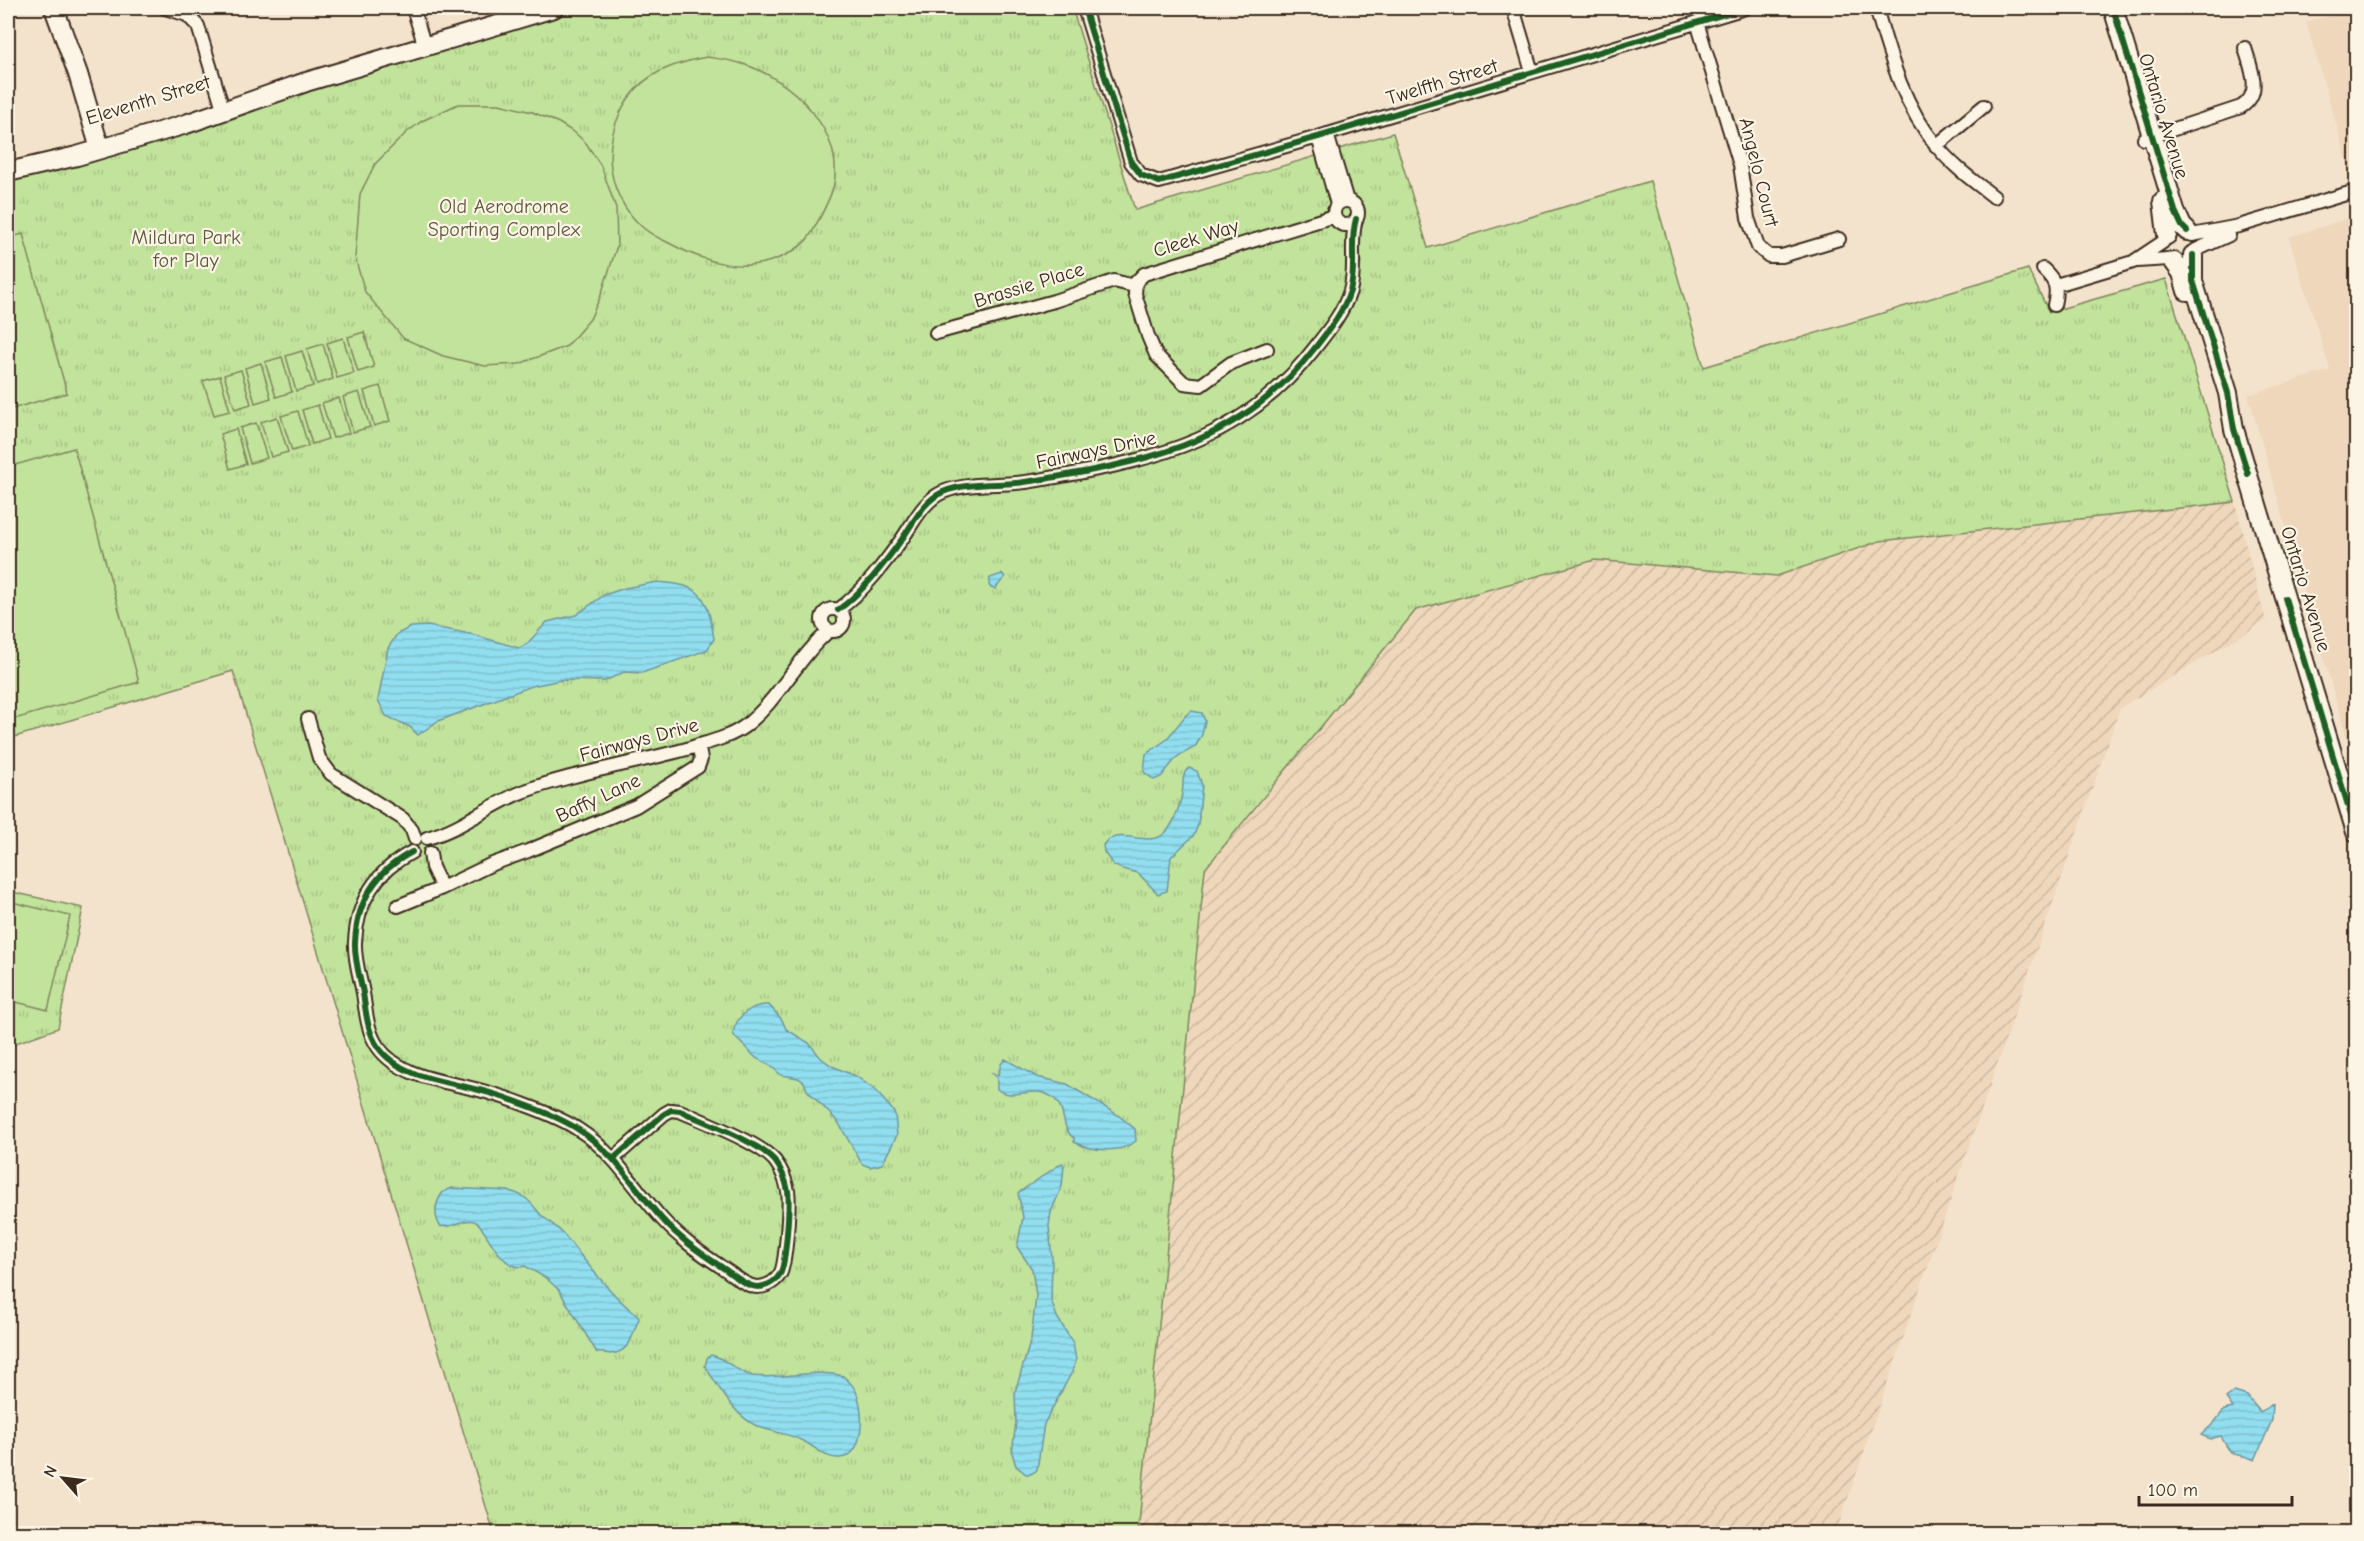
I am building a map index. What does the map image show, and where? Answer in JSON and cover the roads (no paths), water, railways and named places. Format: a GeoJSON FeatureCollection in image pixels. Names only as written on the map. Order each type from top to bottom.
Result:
{"type":"FeatureCollection","features":[{"type":"Feature","properties":{"kind":"street"},"geometry":{"type":"LineString","coordinates":[[54,8],[78,74],[98,144]]}},
{"type":"Feature","properties":{"kind":"street"},"geometry":{"type":"LineString","coordinates":[[165,8],[187,15],[198,26],[222,107]]}},
{"type":"Feature","properties":{"kind":"street"},"geometry":{"type":"LineString","coordinates":[[413,8],[425,47]]}},
{"type":"Feature","properties":{"kind":"street","name":"Eleventh Street"},"geometry":{"type":"LineString","coordinates":[[8,172],[554,8]]}},
{"type":"Feature","properties":{"kind":"street","name":"Twelfth Street"},"geometry":{"type":"LineString","coordinates":[[1084,8],[1131,162],[1141,175],[1148,179],[1164,181],[1322,136],[1745,8]]}},
{"type":"Feature","properties":{"kind":"street"},"geometry":{"type":"LineString","coordinates":[[1513,8],[1532,72]]}},
{"type":"Feature","properties":{"kind":"street"},"geometry":{"type":"LineString","coordinates":[[1876,8],[1902,89],[1912,110],[1936,146],[1966,175],[1994,197]]}},
{"type":"Feature","properties":{"kind":"street","name":"Ontario Avenue"},"geometry":{"type":"LineString","coordinates":[[2106,8],[2134,98],[2175,211],[2192,243],[2193,281],[2228,393],[2234,429]]}},
{"type":"Feature","properties":{"kind":"street","name":"Ontario Avenue"},"geometry":{"type":"LineString","coordinates":[[2114,8],[2165,210],[2168,250],[2182,273],[2222,402],[2234,429],[2356,832]]}},
{"type":"Feature","properties":{"kind":"street","name":"Angelo Court"},"geometry":{"type":"LineString","coordinates":[[1697,22],[1740,165],[1745,204],[1758,247],[1765,254],[1775,257],[1839,239]]}},
{"type":"Feature","properties":{"kind":"street"},"geometry":{"type":"LineString","coordinates":[[2148,137],[2248,103],[2254,91],[2245,48]]}},
{"type":"Feature","properties":{"kind":"street"},"geometry":{"type":"LineString","coordinates":[[1936,146],[1984,106]]}},
{"type":"Feature","properties":{"kind":"street"},"geometry":{"type":"LineString","coordinates":[[1322,136],[1340,211],[1352,237]]}},
{"type":"Feature","properties":{"kind":"street"},"geometry":{"type":"LineString","coordinates":[[2168,250],[2185,262],[2192,243],[2356,190]]}},
{"type":"Feature","properties":{"kind":"street"},"geometry":{"type":"LineString","coordinates":[[2192,243],[2225,236],[2356,197]]}},
{"type":"Feature","properties":{"kind":"street"},"geometry":{"type":"LineString","coordinates":[[1340,211],[1356,208],[1356,219]]}},
{"type":"Feature","properties":{"kind":"street","name":"Cleek Way"},"geometry":{"type":"LineString","coordinates":[[1134,286],[1144,274],[1340,211],[1349,224],[1356,219]]}},
{"type":"Feature","properties":{"kind":"street","name":"Fairways Drive"},"geometry":{"type":"LineString","coordinates":[[841,612],[895,549],[928,502],[945,491],[963,487],[1019,483],[1135,462],[1203,438],[1256,406],[1294,372],[1341,311],[1350,291],[1354,272],[1352,237],[1356,219]]}},
{"type":"Feature","properties":{"kind":"street"},"geometry":{"type":"LineString","coordinates":[[2056,285],[2168,250],[2176,230],[2192,243]]}},
{"type":"Feature","properties":{"kind":"street"},"geometry":{"type":"LineString","coordinates":[[2043,269],[2056,285],[2054,305]]}},
{"type":"Feature","properties":{"kind":"street","name":"Brassie Place"},"geometry":{"type":"LineString","coordinates":[[936,333],[1054,301],[1114,281],[1134,286]]}},
{"type":"Feature","properties":{"kind":"street"},"geometry":{"type":"LineString","coordinates":[[1134,286],[1152,349],[1184,383],[1201,385],[1231,363],[1267,349]]}},
{"type":"Feature","properties":{"kind":"street"},"geometry":{"type":"LineString","coordinates":[[831,609],[841,612],[844,623],[840,629],[826,629],[822,619],[825,613],[831,609]]}},
{"type":"Feature","properties":{"kind":"street","name":"Fairways Drive"},"geometry":{"type":"LineString","coordinates":[[613,1159],[671,1110],[680,1111],[762,1150],[775,1161],[784,1177],[788,1192],[786,1238],[780,1274],[770,1284],[760,1287],[749,1286],[708,1258],[677,1235],[613,1159],[588,1136],[568,1124],[498,1096],[414,1073],[397,1065],[378,1046],[367,1018],[356,954],[356,935],[366,898],[375,881],[389,866],[499,803],[542,785],[728,736],[745,726],[762,710],[826,629]]}},
{"type":"Feature","properties":{"kind":"street"},"geometry":{"type":"LineString","coordinates":[[308,719],[319,758],[331,774],[403,819],[423,848],[442,888],[398,906]]}},
{"type":"Feature","properties":{"kind":"street","name":"Baffy Lane"},"geometry":{"type":"LineString","coordinates":[[442,888],[490,865],[636,806],[698,768],[701,759],[698,745]]}},
{"type":"Feature","properties":{"kind":"water"},"geometry":{"type":"Polygon","coordinates":[[[1002,574],[1005,577],[995,589],[991,588],[990,578],[1002,574]]]}},
{"type":"Feature","properties":{"kind":"water"},"geometry":{"type":"Polygon","coordinates":[[[657,582],[684,586],[700,595],[705,602],[714,639],[707,650],[642,673],[624,672],[605,681],[561,680],[532,686],[438,721],[418,735],[410,727],[386,716],[378,700],[388,648],[397,634],[411,627],[428,626],[471,634],[519,648],[527,644],[547,622],[576,615],[604,595],[657,582]]]}},
{"type":"Feature","properties":{"kind":"water"},"geometry":{"type":"Polygon","coordinates":[[[1191,711],[1202,713],[1205,721],[1202,735],[1195,747],[1177,757],[1161,777],[1154,780],[1144,772],[1146,754],[1166,740],[1191,711]]]}},
{"type":"Feature","properties":{"kind":"water"},"geometry":{"type":"Polygon","coordinates":[[[1189,768],[1197,771],[1202,785],[1198,825],[1194,835],[1171,857],[1167,891],[1158,894],[1138,873],[1113,865],[1104,852],[1103,845],[1109,839],[1116,837],[1151,839],[1165,833],[1176,815],[1184,776],[1189,768]]]}},
{"type":"Feature","properties":{"kind":"water"},"geometry":{"type":"Polygon","coordinates":[[[769,1005],[782,1020],[786,1029],[809,1043],[821,1058],[832,1066],[857,1077],[875,1090],[895,1114],[897,1135],[882,1164],[870,1167],[862,1164],[838,1122],[807,1090],[804,1082],[798,1078],[781,1075],[771,1066],[756,1058],[735,1037],[733,1033],[741,1016],[751,1009],[769,1005]]]}},
{"type":"Feature","properties":{"kind":"water"},"geometry":{"type":"Polygon","coordinates":[[[1005,1059],[1037,1077],[1067,1084],[1118,1115],[1135,1129],[1136,1141],[1122,1148],[1106,1150],[1074,1142],[1074,1138],[1067,1129],[1060,1106],[1052,1097],[1038,1092],[1009,1094],[997,1089],[997,1078],[991,1073],[998,1075],[1005,1059]]]}},
{"type":"Feature","properties":{"kind":"water"},"geometry":{"type":"Polygon","coordinates":[[[1062,1163],[1064,1165],[1062,1186],[1051,1212],[1049,1226],[1052,1259],[1051,1300],[1057,1317],[1073,1343],[1076,1360],[1044,1424],[1037,1470],[1026,1474],[1016,1466],[1012,1453],[1016,1422],[1015,1392],[1031,1339],[1036,1296],[1032,1269],[1017,1247],[1023,1217],[1018,1193],[1062,1163]]]}},
{"type":"Feature","properties":{"kind":"water"},"geometry":{"type":"Polygon","coordinates":[[[452,1188],[508,1191],[528,1200],[563,1234],[610,1289],[638,1316],[632,1338],[626,1347],[616,1353],[597,1353],[559,1290],[546,1278],[525,1266],[519,1267],[507,1262],[478,1223],[468,1221],[440,1226],[436,1217],[438,1200],[443,1192],[452,1188]]]}},
{"type":"Feature","properties":{"kind":"water"},"geometry":{"type":"Polygon","coordinates":[[[711,1355],[753,1376],[776,1377],[821,1373],[843,1376],[855,1389],[861,1411],[861,1432],[854,1450],[840,1458],[829,1457],[808,1443],[750,1422],[728,1401],[705,1366],[707,1358],[711,1355]]]}},
{"type":"Feature","properties":{"kind":"water"},"geometry":{"type":"Polygon","coordinates":[[[2234,1392],[2247,1396],[2260,1412],[2273,1404],[2272,1420],[2255,1460],[2232,1453],[2221,1436],[2210,1439],[2201,1435],[2224,1410],[2233,1408],[2226,1398],[2234,1392]]]}},
{"type":"Feature","properties":{"kind":"park label","name":"Old Aerodrome Sporting Complex"},"geometry":{"type":"Point","coordinates":[504,218]}},
{"type":"Feature","properties":{"kind":"park label","name":"Mildura Park for Play"},"geometry":{"type":"Point","coordinates":[186,248]}}]}
